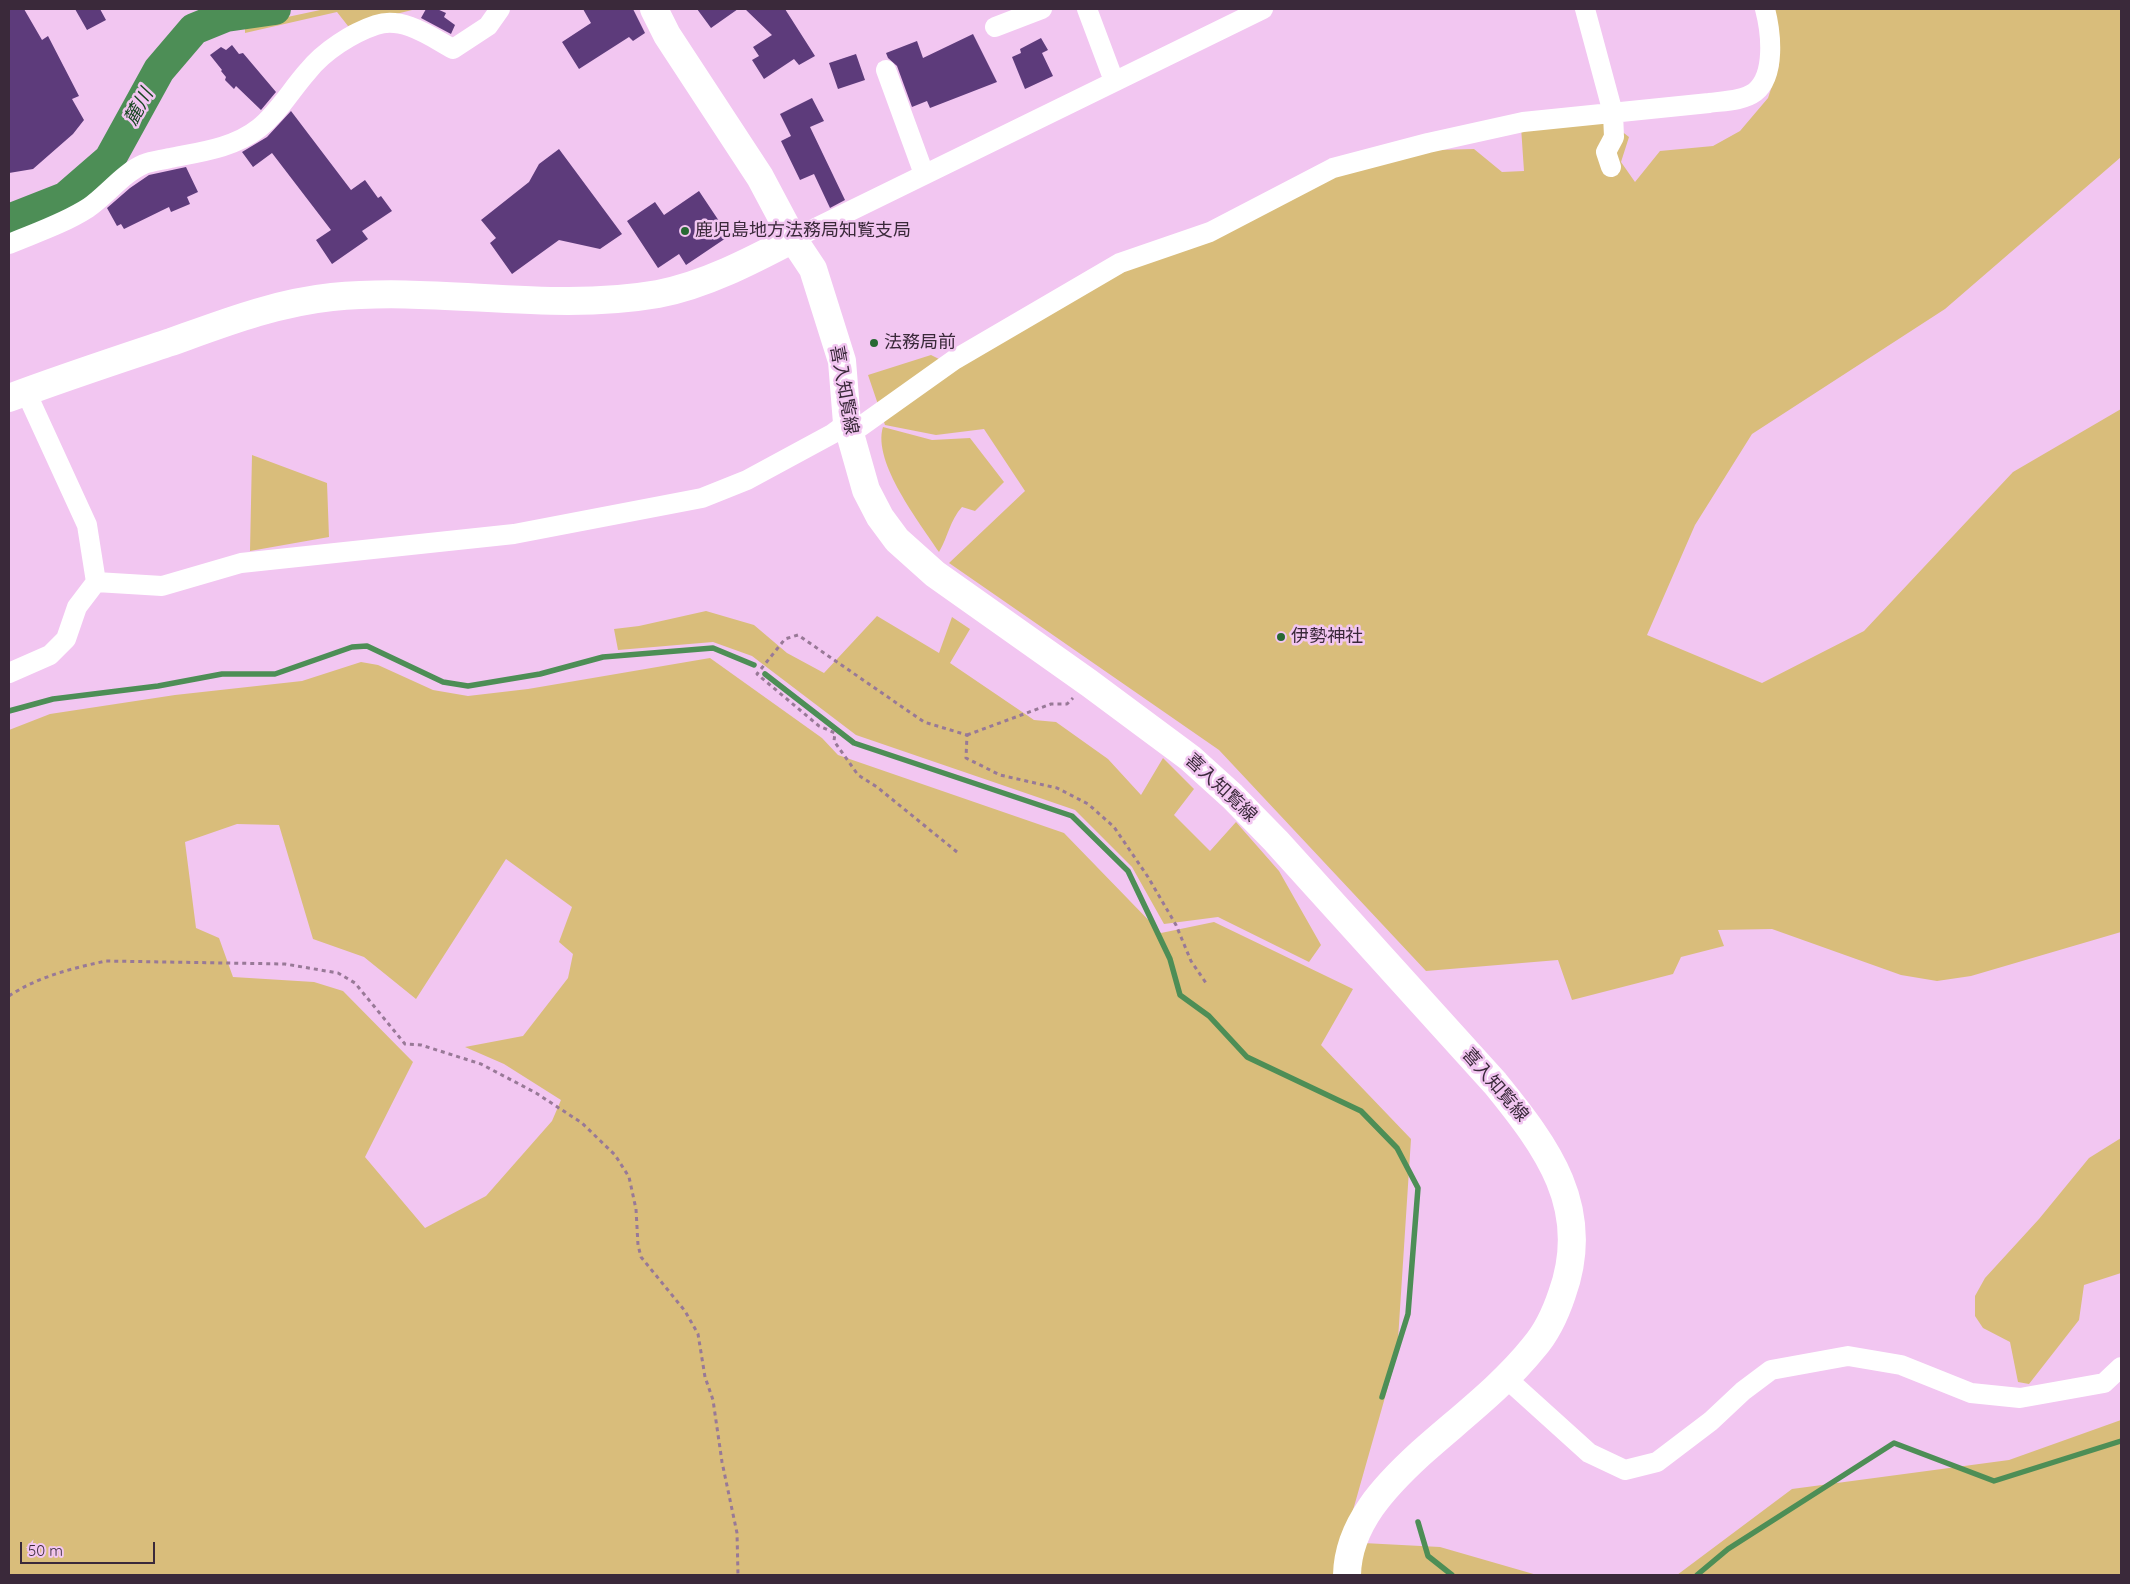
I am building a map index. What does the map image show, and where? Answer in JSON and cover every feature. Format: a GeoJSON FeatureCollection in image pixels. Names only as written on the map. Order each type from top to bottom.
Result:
{"type":"FeatureCollection","features":[{"type":"Feature","properties":{"kind":"main road","name":"喜入知覧線"},"geometry":{"type":"LineString","coordinates":[[654,9],[667,35],[760,178],[793,239],[812,269],[842,361],[848,428],[866,490],[880,517],[897,540],[935,574],[1089,683],[1190,758],[1232,796],[1276,841],[1495,1083],[1530,1125],[1545,1149],[1567,1196],[1573,1225],[1568,1278],[1559,1303],[1540,1339],[1506,1378],[1395,1477],[1374,1501],[1355,1537],[1347,1575]]}},
{"type":"Feature","properties":{"kind":"main road"},"geometry":{"type":"LineString","coordinates":[[14,394],[272,307],[332,297],[396,295],[529,301],[595,301],[659,294],[746,264],[793,239]]}},
{"type":"Feature","properties":{"kind":"street"},"geometry":{"type":"LineString","coordinates":[[9,244],[75,215],[145,164],[222,147],[258,129],[288,98],[307,71],[321,56],[345,40],[376,25],[398,22],[453,49],[488,26],[500,9]]}},
{"type":"Feature","properties":{"kind":"street"},"geometry":{"type":"LineString","coordinates":[[995,27],[1042,9]]}},
{"type":"Feature","properties":{"kind":"street"},"geometry":{"type":"LineString","coordinates":[[1087,9],[1114,81]]}},
{"type":"Feature","properties":{"kind":"street"},"geometry":{"type":"LineString","coordinates":[[1585,9],[1613,113],[1614,137],[1606,152],[1611,167]]}},
{"type":"Feature","properties":{"kind":"street"},"geometry":{"type":"LineString","coordinates":[[96,582],[162,586],[241,563],[514,534],[702,498],[746,480],[832,434],[848,428],[954,360],[1120,263],[1210,232],[1333,168],[1428,143],[1523,122],[1735,99],[1754,93],[1764,82],[1768,66],[1769,37],[1765,9]]}},
{"type":"Feature","properties":{"kind":"street"},"geometry":{"type":"LineString","coordinates":[[793,239],[1254,11]]}},
{"type":"Feature","properties":{"kind":"street"},"geometry":{"type":"LineString","coordinates":[[886,70],[924,174]]}},
{"type":"Feature","properties":{"kind":"street"},"geometry":{"type":"LineString","coordinates":[[9,673],[50,655],[66,639],[77,607],[96,582],[87,525],[14,394]]}},
{"type":"Feature","properties":{"kind":"street"},"geometry":{"type":"LineString","coordinates":[[1506,1378],[1589,1453],[1625,1470],[1657,1462],[1711,1421],[1743,1391],[1771,1370],[1848,1356],[1901,1365],[1971,1393],[2020,1398],[2104,1383],[2121,1367]]}},
{"type":"Feature","properties":{"kind":"path"},"geometry":{"type":"LineString","coordinates":[[957,852],[877,786],[858,775],[834,742],[835,733],[820,726],[757,674],[785,639],[798,635],[924,722],[967,736],[1051,704],[1067,704],[1089,683]]}},
{"type":"Feature","properties":{"kind":"path"},"geometry":{"type":"LineString","coordinates":[[967,736],[966,758],[1000,775],[1057,788],[1088,804],[1114,827],[1148,877],[1176,925],[1191,961],[1206,983]]}},
{"type":"Feature","properties":{"kind":"path"},"geometry":{"type":"LineString","coordinates":[[9,996],[32,983],[82,966],[106,961],[285,964],[338,973],[355,983],[405,1044],[421,1045],[481,1064],[536,1093],[582,1124],[615,1155],[628,1177],[636,1209],[638,1245],[641,1256],[686,1311],[698,1334],[705,1377],[713,1400],[722,1462],[736,1532],[738,1575]]}},
{"type":"Feature","properties":{"kind":"shaded area"},"geometry":{"type":"Polygon","coordinates":[[[325,9],[416,9],[348,26],[337,12],[245,33],[245,26],[325,9]]]}},
{"type":"Feature","properties":{"kind":"shaded area"},"geometry":{"type":"Polygon","coordinates":[[[1775,9],[2121,9],[2121,157],[1945,309],[1752,434],[1695,525],[1647,635],[1762,683],[1864,631],[2013,472],[2121,409],[2121,932],[1971,976],[1937,981],[1901,975],[1772,929],[1718,930],[1724,946],[1681,957],[1673,974],[1572,1000],[1558,960],[1426,971],[1219,750],[949,563],[1025,491],[984,429],[936,435],[885,425],[868,375],[931,355],[953,366],[1122,271],[1343,171],[1437,150],[1474,149],[1502,172],[1524,171],[1521,127],[1607,120],[1629,137],[1621,162],[1635,182],[1660,151],[1713,146],[1740,131],[1768,98],[1779,65],[1775,9]]]}},
{"type":"Feature","properties":{"kind":"shaded area"},"geometry":{"type":"Polygon","coordinates":[[[883,427],[932,440],[970,438],[1004,482],[975,511],[962,507],[955,517],[939,552],[910,509],[891,474],[884,457],[881,441],[883,427]]]}},
{"type":"Feature","properties":{"kind":"shaded area"},"geometry":{"type":"Polygon","coordinates":[[[252,455],[327,483],[329,537],[250,551],[252,455]]]}},
{"type":"Feature","properties":{"kind":"shaded area"},"geometry":{"type":"Polygon","coordinates":[[[706,611],[754,625],[787,653],[824,673],[877,616],[939,653],[952,617],[970,629],[950,663],[1034,720],[1056,722],[1108,759],[1141,795],[1163,758],[1194,789],[1174,815],[1210,851],[1236,822],[1279,871],[1321,945],[1309,962],[1218,917],[1164,924],[1132,867],[1075,810],[856,735],[752,656],[713,642],[618,650],[614,629],[639,626],[706,611]]]}},
{"type":"Feature","properties":{"kind":"shaded area"},"geometry":{"type":"Polygon","coordinates":[[[710,658],[822,738],[838,755],[1064,833],[1161,933],[1214,922],[1353,989],[1321,1045],[1411,1139],[1397,1355],[1344,1542],[1440,1547],[1537,1575],[9,1575],[9,730],[50,714],[175,695],[302,681],[361,662],[378,665],[433,690],[468,696],[528,689],[710,658]],[[237,824],[185,842],[196,928],[219,938],[233,977],[314,982],[343,991],[413,1062],[365,1157],[425,1228],[486,1196],[552,1121],[561,1100],[504,1064],[465,1047],[523,1036],[568,978],[573,954],[559,942],[572,907],[506,859],[416,999],[364,957],[313,939],[279,825],[237,824]]]}},
{"type":"Feature","properties":{"kind":"shaded area"},"geometry":{"type":"Polygon","coordinates":[[[2121,1138],[2121,1273],[2084,1285],[2079,1320],[2029,1384],[2018,1382],[2010,1342],[1983,1328],[1975,1316],[1975,1296],[1985,1278],[2039,1219],[2089,1158],[2121,1138]]]}},
{"type":"Feature","properties":{"kind":"shaded area"},"geometry":{"type":"Polygon","coordinates":[[[2121,1420],[2121,1575],[1677,1575],[1792,1489],[2009,1460],[2121,1420]]]}},
{"type":"Feature","properties":{"kind":"building"},"geometry":{"type":"Polygon","coordinates":[[[9,9],[24,9],[42,40],[48,36],[79,96],[72,99],[84,120],[73,134],[33,169],[9,173],[9,9]]]}},
{"type":"Feature","properties":{"kind":"building"},"geometry":{"type":"Polygon","coordinates":[[[75,9],[100,9],[106,20],[87,30],[75,9]]]}},
{"type":"Feature","properties":{"kind":"building"},"geometry":{"type":"Polygon","coordinates":[[[426,9],[437,9],[446,13],[444,17],[455,25],[451,34],[421,18],[426,9]]]}},
{"type":"Feature","properties":{"kind":"building"},"geometry":{"type":"Polygon","coordinates":[[[583,9],[633,9],[645,33],[633,41],[629,37],[579,69],[562,42],[591,23],[583,9]]]}},
{"type":"Feature","properties":{"kind":"building"},"geometry":{"type":"Polygon","coordinates":[[[697,9],[738,9],[711,28],[697,9]]]}},
{"type":"Feature","properties":{"kind":"building"},"geometry":{"type":"Polygon","coordinates":[[[745,9],[785,9],[815,56],[799,65],[794,59],[764,79],[752,60],[759,56],[753,47],[772,35],[745,9]]]}},
{"type":"Feature","properties":{"kind":"building"},"geometry":{"type":"Polygon","coordinates":[[[973,34],[997,82],[930,108],[927,101],[912,107],[897,66],[888,58],[886,53],[917,41],[923,58],[973,34]]]}},
{"type":"Feature","properties":{"kind":"building"},"geometry":{"type":"Polygon","coordinates":[[[1041,38],[1048,50],[1042,53],[1053,76],[1025,89],[1012,57],[1021,53],[1020,49],[1041,38]]]}},
{"type":"Feature","properties":{"kind":"building"},"geometry":{"type":"Polygon","coordinates":[[[232,45],[239,54],[243,53],[276,92],[261,110],[236,86],[234,89],[225,80],[226,77],[222,70],[210,55],[221,47],[226,50],[232,45]]]}},
{"type":"Feature","properties":{"kind":"building"},"geometry":{"type":"Polygon","coordinates":[[[856,54],[865,80],[838,89],[829,63],[856,54]]]}},
{"type":"Feature","properties":{"kind":"building"},"geometry":{"type":"Polygon","coordinates":[[[812,98],[824,121],[810,127],[845,200],[830,208],[814,174],[800,180],[781,141],[791,136],[780,114],[812,98]]]}},
{"type":"Feature","properties":{"kind":"building"},"geometry":{"type":"Polygon","coordinates":[[[291,111],[351,190],[365,180],[378,198],[381,196],[392,211],[362,231],[368,239],[332,264],[316,240],[331,230],[272,153],[253,167],[242,152],[267,137],[291,111]]]}},
{"type":"Feature","properties":{"kind":"building"},"geometry":{"type":"Polygon","coordinates":[[[559,149],[622,234],[600,249],[559,240],[512,274],[490,243],[496,238],[481,220],[529,182],[539,164],[559,149]]]}},
{"type":"Feature","properties":{"kind":"building"},"geometry":{"type":"Polygon","coordinates":[[[186,167],[198,192],[187,197],[190,204],[171,212],[169,207],[124,229],[121,224],[117,226],[107,208],[130,188],[149,175],[186,167]]]}},
{"type":"Feature","properties":{"kind":"building"},"geometry":{"type":"Polygon","coordinates":[[[699,191],[729,236],[686,265],[679,254],[658,268],[627,221],[655,202],[664,215],[699,191]]]}},
{"type":"Feature","properties":{"kind":"waterway","name":"麓川"},"geometry":{"type":"LineString","coordinates":[[9,220],[65,198],[110,159],[159,70],[194,29],[226,16],[275,9]]}},
{"type":"Feature","properties":{"kind":"waterway"},"geometry":{"type":"LineString","coordinates":[[9,711],[53,699],[158,686],[222,674],[275,674],[352,647],[367,646],[443,682],[468,686],[540,674],[603,657],[713,648],[754,665]]}},
{"type":"Feature","properties":{"kind":"waterway"},"geometry":{"type":"LineString","coordinates":[[765,674],[854,743],[1072,816],[1128,871],[1170,959],[1180,995],[1209,1016],[1247,1057],[1361,1111],[1397,1148],[1418,1188],[1408,1314],[1382,1397]]}},
{"type":"Feature","properties":{"kind":"waterway"},"geometry":{"type":"LineString","coordinates":[[1697,1575],[1728,1549],[1894,1443],[1994,1481],[2121,1441]]}},
{"type":"Feature","properties":{"kind":"waterway"},"geometry":{"type":"LineString","coordinates":[[1418,1522],[1428,1556],[1452,1575]]}},
{"type":"Feature","properties":{"kind":"place","name":"鹿児島地方法務局知覧支局"},"geometry":{"type":"Point","coordinates":[685,231]}},
{"type":"Feature","properties":{"kind":"place","name":"法務局前"},"geometry":{"type":"Point","coordinates":[874,343]}},
{"type":"Feature","properties":{"kind":"place","name":"伊勢神社"},"geometry":{"type":"Point","coordinates":[1281,637]}}]}
